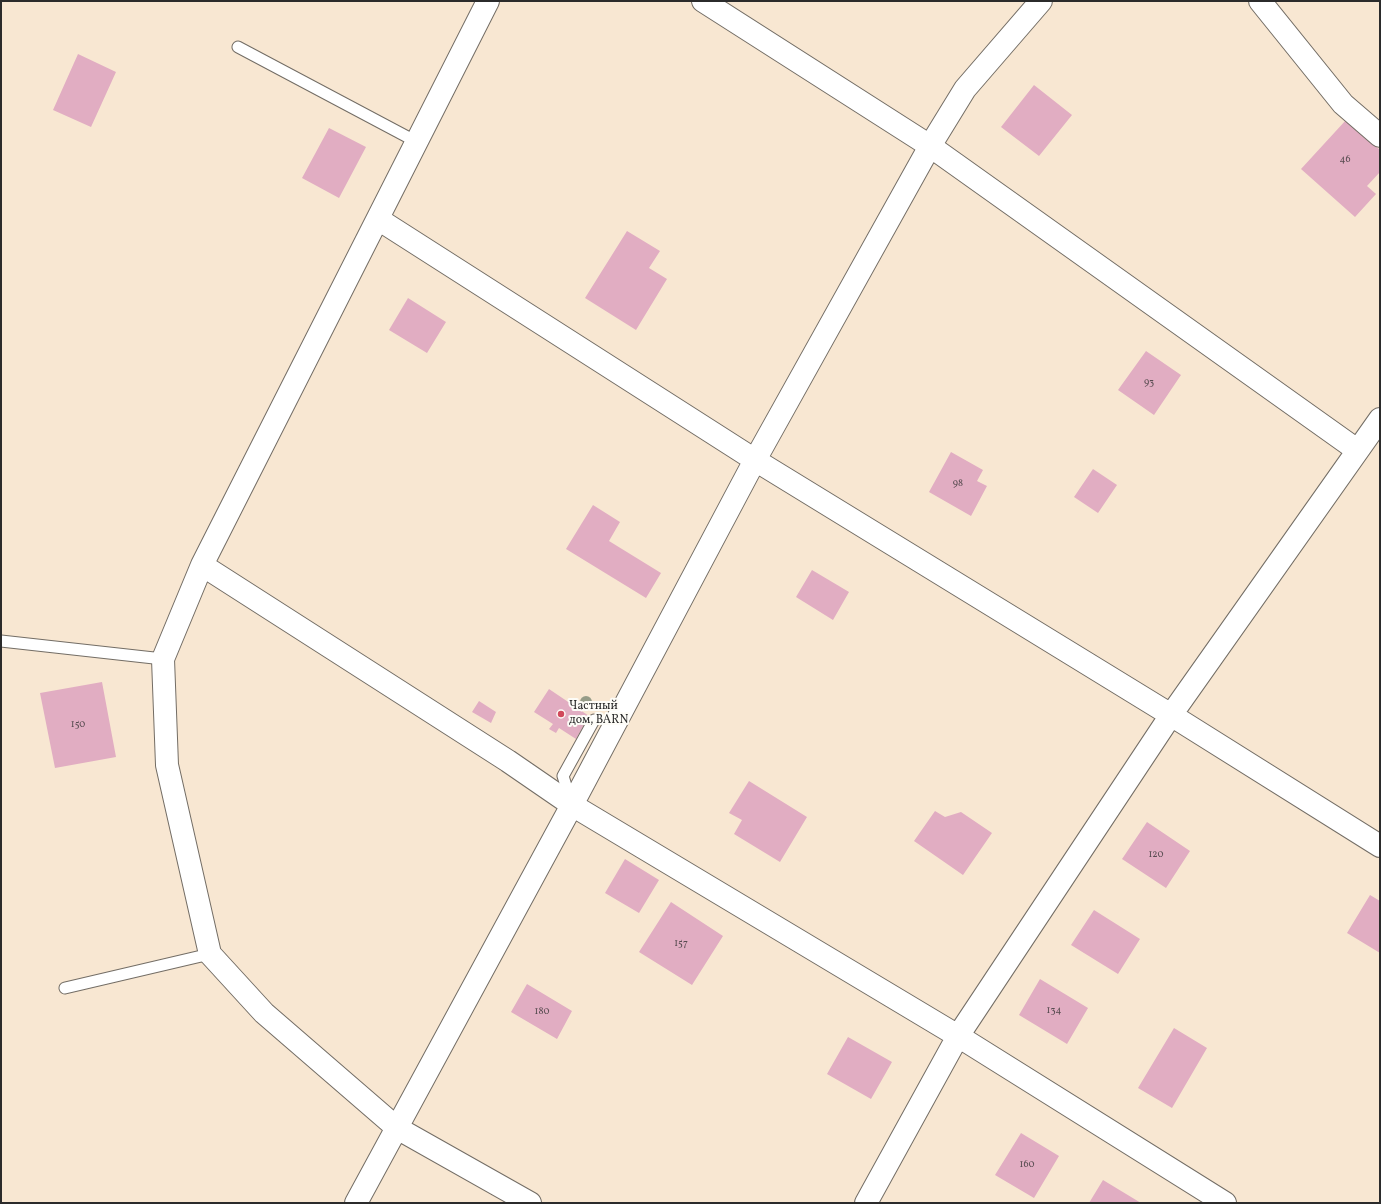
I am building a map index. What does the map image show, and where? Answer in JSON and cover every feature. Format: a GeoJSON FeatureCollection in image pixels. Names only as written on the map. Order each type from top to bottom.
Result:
{"type":"FeatureCollection","features":[{"type":"Feature","properties":{"kind":"street"},"geometry":{"type":"LineString","coordinates":[[488,1],[202,565],[163,659],[167,765],[210,954],[264,1013],[398,1128],[530,1203]]}},
{"type":"Feature","properties":{"kind":"street"},"geometry":{"type":"LineString","coordinates":[[703,1],[930,146],[1357,450]]}},
{"type":"Feature","properties":{"kind":"street"},"geometry":{"type":"LineString","coordinates":[[356,1203],[572,805],[755,460],[930,146],[965,88],[1041,1]]}},
{"type":"Feature","properties":{"kind":"street"},"geometry":{"type":"LineString","coordinates":[[1260,1],[1342,104],[1380,136]]}},
{"type":"Feature","properties":{"kind":"street"},"geometry":{"type":"LineString","coordinates":[[378,219],[755,460],[1171,715],[1380,846]]}},
{"type":"Feature","properties":{"kind":"street"},"geometry":{"type":"LineString","coordinates":[[866,1203],[958,1036],[1171,715],[1380,419]]}},
{"type":"Feature","properties":{"kind":"street"},"geometry":{"type":"LineString","coordinates":[[202,565],[508,761],[572,805],[958,1036],[1225,1203]]}},
{"type":"Feature","properties":{"kind":"lane"},"geometry":{"type":"LineString","coordinates":[[238,47],[417,142]]}},
{"type":"Feature","properties":{"kind":"lane"},"geometry":{"type":"LineString","coordinates":[[1,642],[163,659]]}},
{"type":"Feature","properties":{"kind":"lane"},"geometry":{"type":"LineString","coordinates":[[572,805],[563,776],[594,720]]}},
{"type":"Feature","properties":{"kind":"lane"},"geometry":{"type":"LineString","coordinates":[[65,988],[210,954]]}},
{"type":"Feature","properties":{"kind":"building"},"geometry":{"type":"Polygon","coordinates":[[[78,54],[116,72],[91,127],[53,110],[78,54]]]}},
{"type":"Feature","properties":{"kind":"building"},"geometry":{"type":"Polygon","coordinates":[[[1034,85],[1072,115],[1039,156],[1001,127],[1034,85]]]}},
{"type":"Feature","properties":{"kind":"building"},"geometry":{"type":"Polygon","coordinates":[[[1346,120],[1380,150],[1380,172],[1367,186],[1376,194],[1355,217],[1301,169],[1346,120]]]}},
{"type":"Feature","properties":{"kind":"building"},"geometry":{"type":"Polygon","coordinates":[[[329,128],[366,147],[339,198],[302,178],[329,128]]]}},
{"type":"Feature","properties":{"kind":"building"},"geometry":{"type":"Polygon","coordinates":[[[627,231],[660,251],[649,268],[667,279],[636,330],[585,298],[627,231]]]}},
{"type":"Feature","properties":{"kind":"building"},"geometry":{"type":"Polygon","coordinates":[[[408,298],[446,322],[427,353],[389,330],[408,298]]]}},
{"type":"Feature","properties":{"kind":"building"},"geometry":{"type":"Polygon","coordinates":[[[1146,351],[1181,375],[1154,415],[1118,390],[1146,351]]]}},
{"type":"Feature","properties":{"kind":"building"},"geometry":{"type":"Polygon","coordinates":[[[951,452],[983,470],[977,481],[987,486],[971,516],[929,492],[951,452]]]}},
{"type":"Feature","properties":{"kind":"building"},"geometry":{"type":"Polygon","coordinates":[[[1093,469],[1117,485],[1098,513],[1074,497],[1093,469]]]}},
{"type":"Feature","properties":{"kind":"building"},"geometry":{"type":"Polygon","coordinates":[[[593,505],[620,522],[609,541],[661,573],[646,598],[566,549],[593,505]]]}},
{"type":"Feature","properties":{"kind":"building"},"geometry":{"type":"Polygon","coordinates":[[[812,570],[849,592],[833,620],[796,597],[812,570]]]}},
{"type":"Feature","properties":{"kind":"building"},"geometry":{"type":"Polygon","coordinates":[[[102,682],[116,757],[55,768],[40,693],[102,682]]]}},
{"type":"Feature","properties":{"kind":"building","name":"Частный дом, BARN"},"geometry":{"type":"Polygon","coordinates":[[[549,689],[589,716],[576,739],[559,728],[556,733],[549,729],[553,724],[534,712],[549,689]]]}},
{"type":"Feature","properties":{"kind":"building"},"geometry":{"type":"Polygon","coordinates":[[[479,701],[496,712],[491,723],[472,712],[479,701]]]}},
{"type":"Feature","properties":{"kind":"building"},"geometry":{"type":"Polygon","coordinates":[[[749,781],[807,817],[780,862],[734,834],[742,820],[729,813],[749,781]]]}},
{"type":"Feature","properties":{"kind":"building"},"geometry":{"type":"Polygon","coordinates":[[[935,811],[945,817],[961,812],[992,833],[963,875],[914,841],[935,811]]]}},
{"type":"Feature","properties":{"kind":"building"},"geometry":{"type":"Polygon","coordinates":[[[1147,822],[1190,851],[1166,888],[1122,859],[1147,822]]]}},
{"type":"Feature","properties":{"kind":"building"},"geometry":{"type":"Polygon","coordinates":[[[625,859],[659,880],[639,913],[605,893],[625,859]]]}},
{"type":"Feature","properties":{"kind":"building"},"geometry":{"type":"Polygon","coordinates":[[[1370,895],[1380,901],[1380,953],[1347,933],[1370,895]]]}},
{"type":"Feature","properties":{"kind":"building"},"geometry":{"type":"Polygon","coordinates":[[[671,902],[723,936],[692,985],[639,952],[671,902]]]}},
{"type":"Feature","properties":{"kind":"building"},"geometry":{"type":"Polygon","coordinates":[[[1094,910],[1140,939],[1118,974],[1071,945],[1094,910]]]}},
{"type":"Feature","properties":{"kind":"building"},"geometry":{"type":"Polygon","coordinates":[[[1040,979],[1088,1008],[1067,1044],[1019,1015],[1040,979]]]}},
{"type":"Feature","properties":{"kind":"building"},"geometry":{"type":"Polygon","coordinates":[[[527,984],[572,1011],[557,1039],[511,1012],[527,984]]]}},
{"type":"Feature","properties":{"kind":"building"},"geometry":{"type":"Polygon","coordinates":[[[1174,1028],[1207,1048],[1172,1108],[1138,1088],[1174,1028]]]}},
{"type":"Feature","properties":{"kind":"building"},"geometry":{"type":"Polygon","coordinates":[[[848,1037],[892,1062],[871,1099],[827,1074],[848,1037]]]}},
{"type":"Feature","properties":{"kind":"building"},"geometry":{"type":"Polygon","coordinates":[[[1021,1133],[1059,1156],[1034,1198],[995,1175],[1021,1133]]]}},
{"type":"Feature","properties":{"kind":"building"},"geometry":{"type":"Polygon","coordinates":[[[1103,1180],[1141,1203],[1089,1203],[1103,1180]]]}},
{"type":"Feature","properties":{"kind":"place","name":"Частный дом, BARN"},"geometry":{"type":"Point","coordinates":[561,714]}}]}
